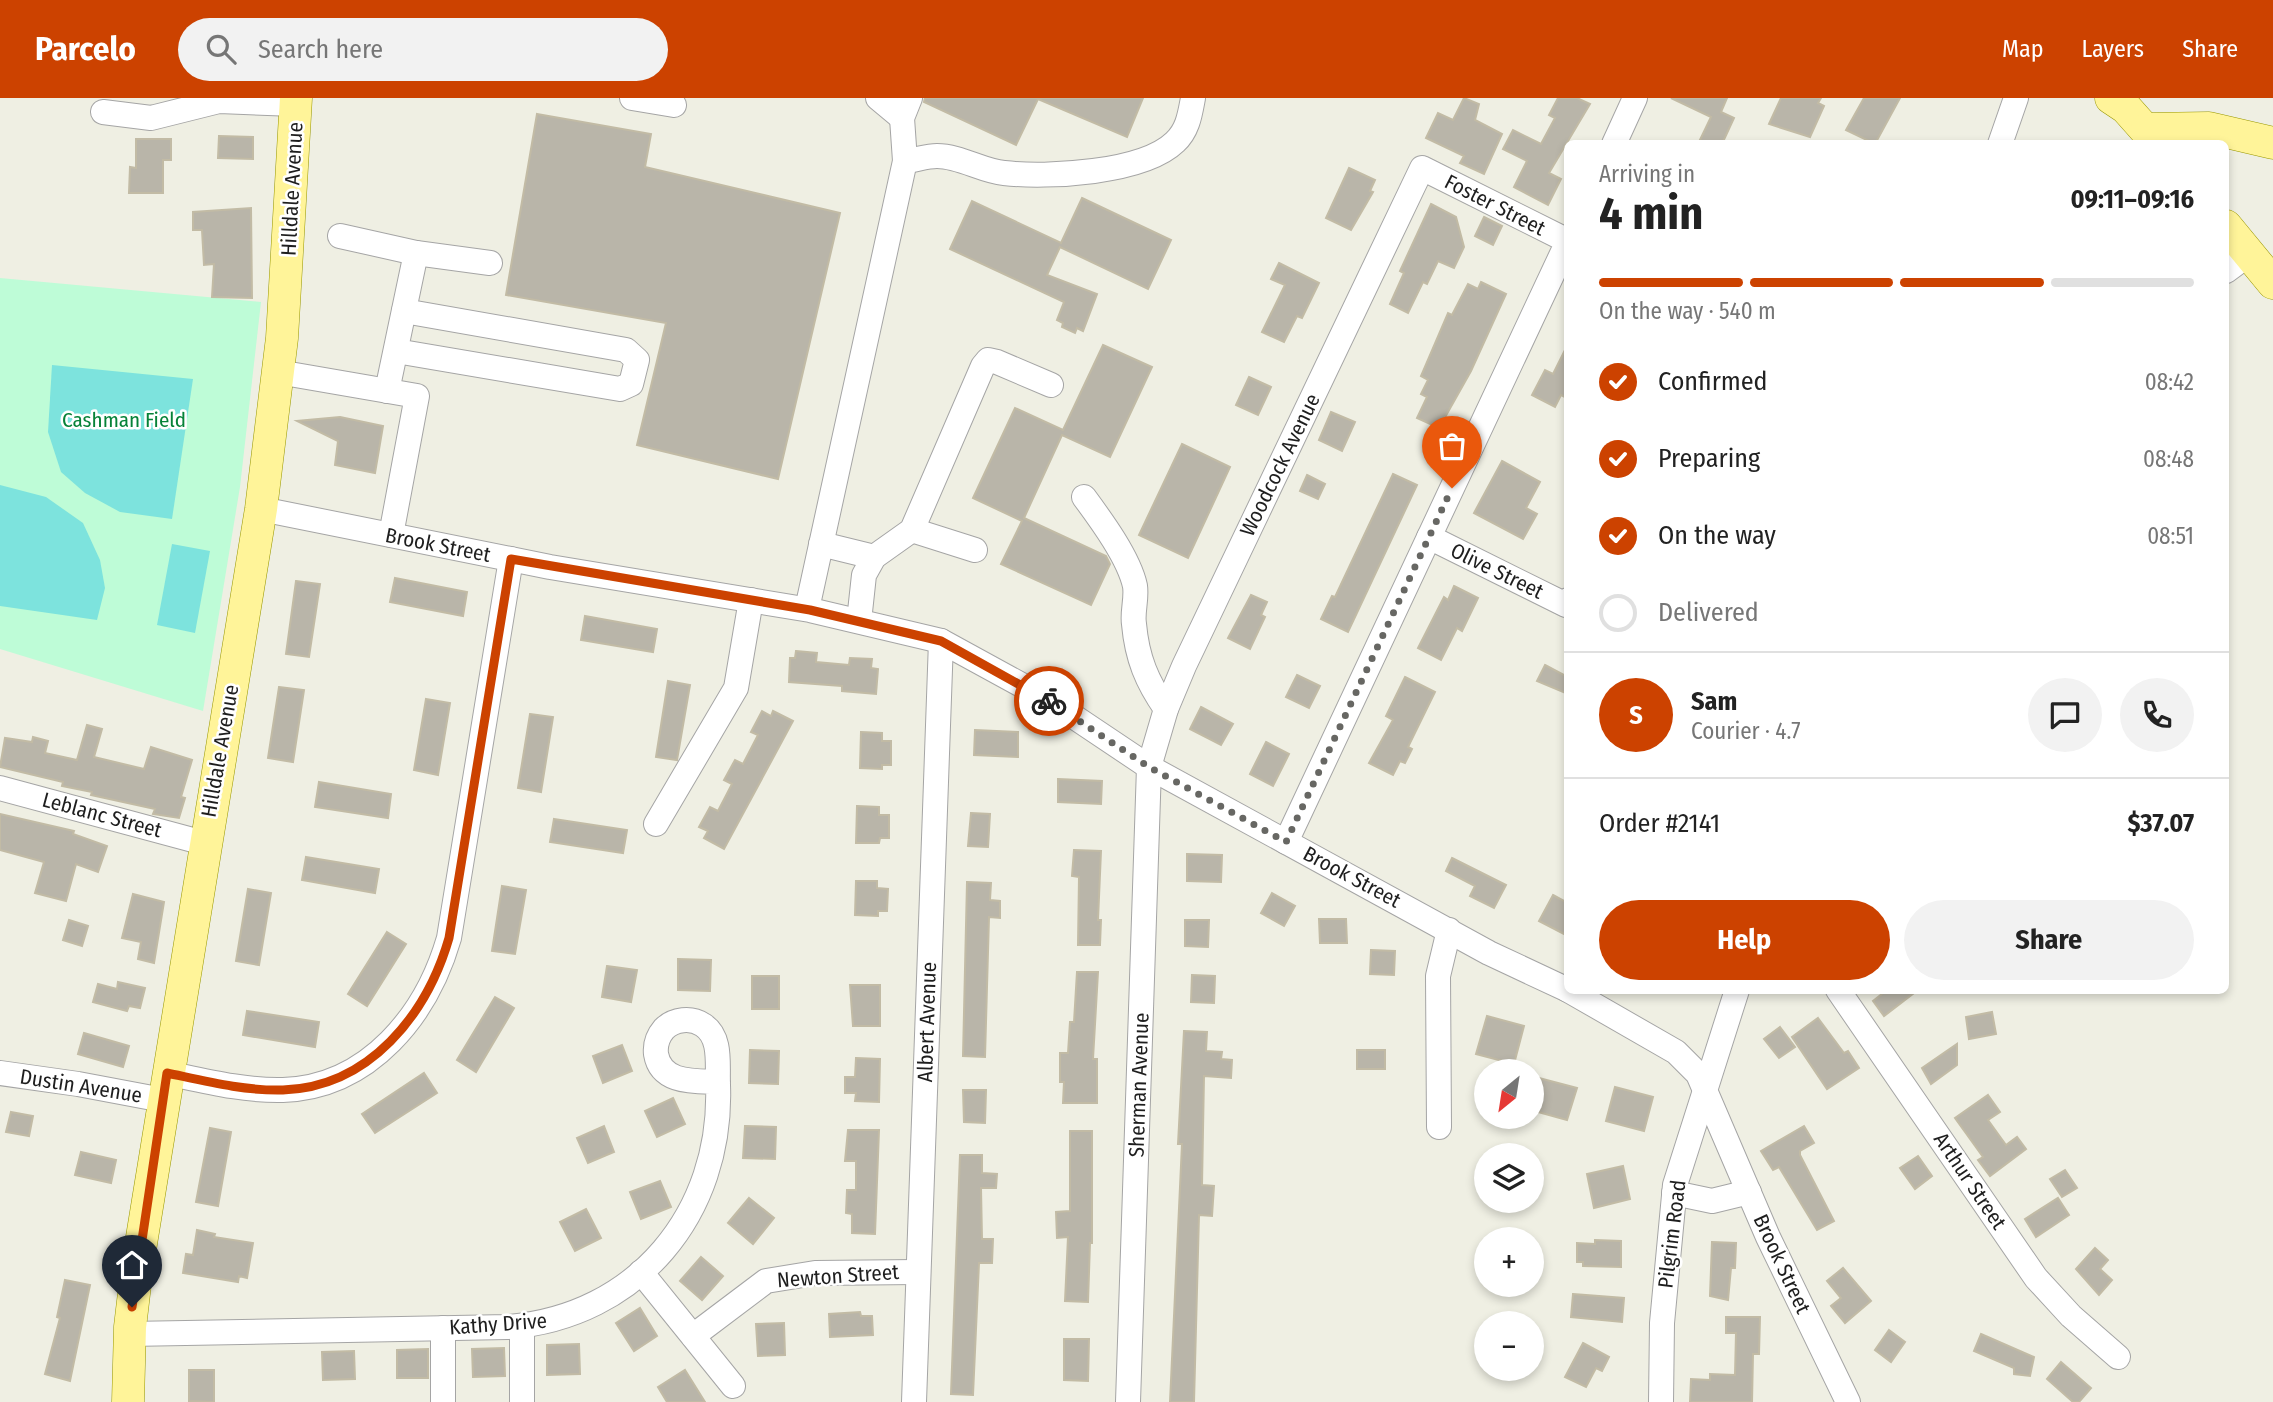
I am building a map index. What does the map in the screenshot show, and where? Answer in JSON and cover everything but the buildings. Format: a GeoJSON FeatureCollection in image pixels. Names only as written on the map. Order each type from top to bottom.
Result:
{"type":"FeatureCollection","features":[{"type":"Feature","properties":{"kind":"main road"},"geometry":{"type":"LineString","coordinates":[[2111,98],[2152,136],[2209,128],[2265,141]]}},
{"type":"Feature","properties":{"kind":"main road","name":"Hilldale Avenue"},"geometry":{"type":"LineString","coordinates":[[128,1402],[130,1334],[165,1086],[261,509],[288,272],[296,101]]}},
{"type":"Feature","properties":{"kind":"main road"},"geometry":{"type":"LineString","coordinates":[[2229,154],[2265,141]]}},
{"type":"Feature","properties":{"kind":"main road"},"geometry":{"type":"LineString","coordinates":[[2229,236],[2237,262],[2273,283]]}},
{"type":"Feature","properties":{"kind":"street"},"geometry":{"type":"LineString","coordinates":[[632,98],[674,105]]}},
{"type":"Feature","properties":{"kind":"street"},"geometry":{"type":"LineString","coordinates":[[807,609],[905,161],[906,108],[878,98]]}},
{"type":"Feature","properties":{"kind":"street"},"geometry":{"type":"LineString","coordinates":[[905,161],[938,156],[1002,173],[1038,175],[1106,168],[1153,156],[1176,142],[1188,123],[1193,98]]}},
{"type":"Feature","properties":{"kind":"street"},"geometry":{"type":"LineString","coordinates":[[1616,140],[1635,98]]}},
{"type":"Feature","properties":{"kind":"street"},"geometry":{"type":"LineString","coordinates":[[2001,140],[2016,98]]}},
{"type":"Feature","properties":{"kind":"street"},"geometry":{"type":"LineString","coordinates":[[103,112],[151,118],[219,101],[296,101]]}},
{"type":"Feature","properties":{"kind":"street","name":"Foster Street"},"geometry":{"type":"LineString","coordinates":[[1422,168],[1564,239]]}},
{"type":"Feature","properties":{"kind":"street","name":"Woodcock Avenue"},"geometry":{"type":"LineString","coordinates":[[1149,767],[1166,709],[1184,666],[1422,168]]}},
{"type":"Feature","properties":{"kind":"street"},"geometry":{"type":"LineString","coordinates":[[340,236],[416,253],[490,263]]}},
{"type":"Feature","properties":{"kind":"street"},"geometry":{"type":"LineString","coordinates":[[1286,842],[1564,250]]}},
{"type":"Feature","properties":{"kind":"street"},"geometry":{"type":"LineString","coordinates":[[387,391],[416,253]]}},
{"type":"Feature","properties":{"kind":"street"},"geometry":{"type":"LineString","coordinates":[[396,351],[620,389],[631,384],[637,360],[626,350],[404,311]]}},
{"type":"Feature","properties":{"kind":"street"},"geometry":{"type":"LineString","coordinates":[[859,621],[864,575],[873,557],[912,530],[983,366],[988,360],[1051,384]]}},
{"type":"Feature","properties":{"kind":"street"},"geometry":{"type":"LineString","coordinates":[[278,372],[417,396],[391,535]]}},
{"type":"Feature","properties":{"kind":"street"},"geometry":{"type":"LineString","coordinates":[[1084,498],[1105,525],[1135,586],[1133,622],[1140,662],[1148,684],[1166,709]]}},
{"type":"Feature","properties":{"kind":"street","name":"Brook Street"},"geometry":{"type":"LineString","coordinates":[[261,509],[511,559],[807,609],[941,641],[1049,700],[1149,767],[1449,930],[1564,988]]}},
{"type":"Feature","properties":{"kind":"street"},"geometry":{"type":"LineString","coordinates":[[912,530],[975,550]]}},
{"type":"Feature","properties":{"kind":"street","name":"Olive Street"},"geometry":{"type":"LineString","coordinates":[[1429,537],[1564,602]]}},
{"type":"Feature","properties":{"kind":"street"},"geometry":{"type":"LineString","coordinates":[[821,544],[873,557]]}},
{"type":"Feature","properties":{"kind":"street","name":"Dustin Avenue"},"geometry":{"type":"LineString","coordinates":[[0,1073],[78,1084],[304,1088],[340,1076],[391,1043],[416,1012],[438,974],[449,938],[511,559]]}},
{"type":"Feature","properties":{"kind":"street"},"geometry":{"type":"LineString","coordinates":[[656,824],[736,688],[751,600]]}},
{"type":"Feature","properties":{"kind":"street","name":"Albert Avenue"},"geometry":{"type":"LineString","coordinates":[[914,1402],[941,641]]}},
{"type":"Feature","properties":{"kind":"street","name":"Sherman Avenue"},"geometry":{"type":"LineString","coordinates":[[1128,1402],[1149,767]]}},
{"type":"Feature","properties":{"kind":"street","name":"Leblanc Street"},"geometry":{"type":"LineString","coordinates":[[0,788],[204,843]]}},
{"type":"Feature","properties":{"kind":"street"},"geometry":{"type":"LineString","coordinates":[[1440,1127],[1438,976],[1449,930]]}},
{"type":"Feature","properties":{"kind":"street","name":"Brook Street"},"geometry":{"type":"LineString","coordinates":[[1575,994],[1676,1052],[1698,1074],[1749,1192],[1849,1402]]}},
{"type":"Feature","properties":{"kind":"street","name":"Pilgrim Road"},"geometry":{"type":"LineString","coordinates":[[1661,1402],[1662,1323],[1674,1193],[1704,1089],[1736,994]]}},
{"type":"Feature","properties":{"kind":"street","name":"Arthur Street"},"geometry":{"type":"LineString","coordinates":[[1841,994],[2036,1278],[2071,1316],[2118,1357]]}},
{"type":"Feature","properties":{"kind":"street","name":"Kathy Drive"},"geometry":{"type":"LineString","coordinates":[[130,1334],[522,1326],[557,1320],[581,1312],[620,1289],[641,1272],[680,1230],[699,1196],[714,1143],[718,1082]]}},
{"type":"Feature","properties":{"kind":"street"},"geometry":{"type":"LineString","coordinates":[[1674,1193],[1712,1201],[1749,1192]]}},
{"type":"Feature","properties":{"kind":"street"},"geometry":{"type":"LineString","coordinates":[[641,1272],[733,1386]]}},
{"type":"Feature","properties":{"kind":"street","name":"Newton Street"},"geometry":{"type":"LineString","coordinates":[[693,1336],[766,1281],[815,1273],[918,1272]]}},
{"type":"Feature","properties":{"kind":"street"},"geometry":{"type":"LineString","coordinates":[[522,1326],[522,1402]]}},
{"type":"Feature","properties":{"kind":"street"},"geometry":{"type":"LineString","coordinates":[[443,1328],[443,1402]]}},
{"type":"Feature","properties":{"kind":"green space","name":"Cashman Field"},"geometry":{"type":"Polygon","coordinates":[[[0,278],[261,302],[240,487],[203,711],[0,649],[0,278]]]}},
{"type":"Feature","properties":{"kind":"green space"},"geometry":{"type":"Polygon","coordinates":[[[52,365],[193,379],[172,519],[120,512],[85,493],[61,472],[48,432],[52,365]]]}},
{"type":"Feature","properties":{"kind":"green space"},"geometry":{"type":"Polygon","coordinates":[[[0,485],[46,497],[83,523],[100,560],[105,588],[97,620],[0,606],[0,485]]]}},
{"type":"Feature","properties":{"kind":"green space"},"geometry":{"type":"Polygon","coordinates":[[[172,544],[210,551],[195,633],[157,625],[172,544]]]}},
{"type":"Feature","properties":{"kind":"way so far"},"geometry":{"type":"LineString","coordinates":[[1049,701],[1149,767],[1286,842],[1452,488]]}},
{"type":"Feature","properties":{"kind":"route"},"geometry":{"type":"LineString","coordinates":[[132,1307],[167,1073],[266,1089],[304,1088],[324,1082],[356,1068],[391,1043],[405,1029],[428,994],[438,974],[449,938],[511,559],[550,568],[810,610],[941,641],[1049,701]]}}]}
